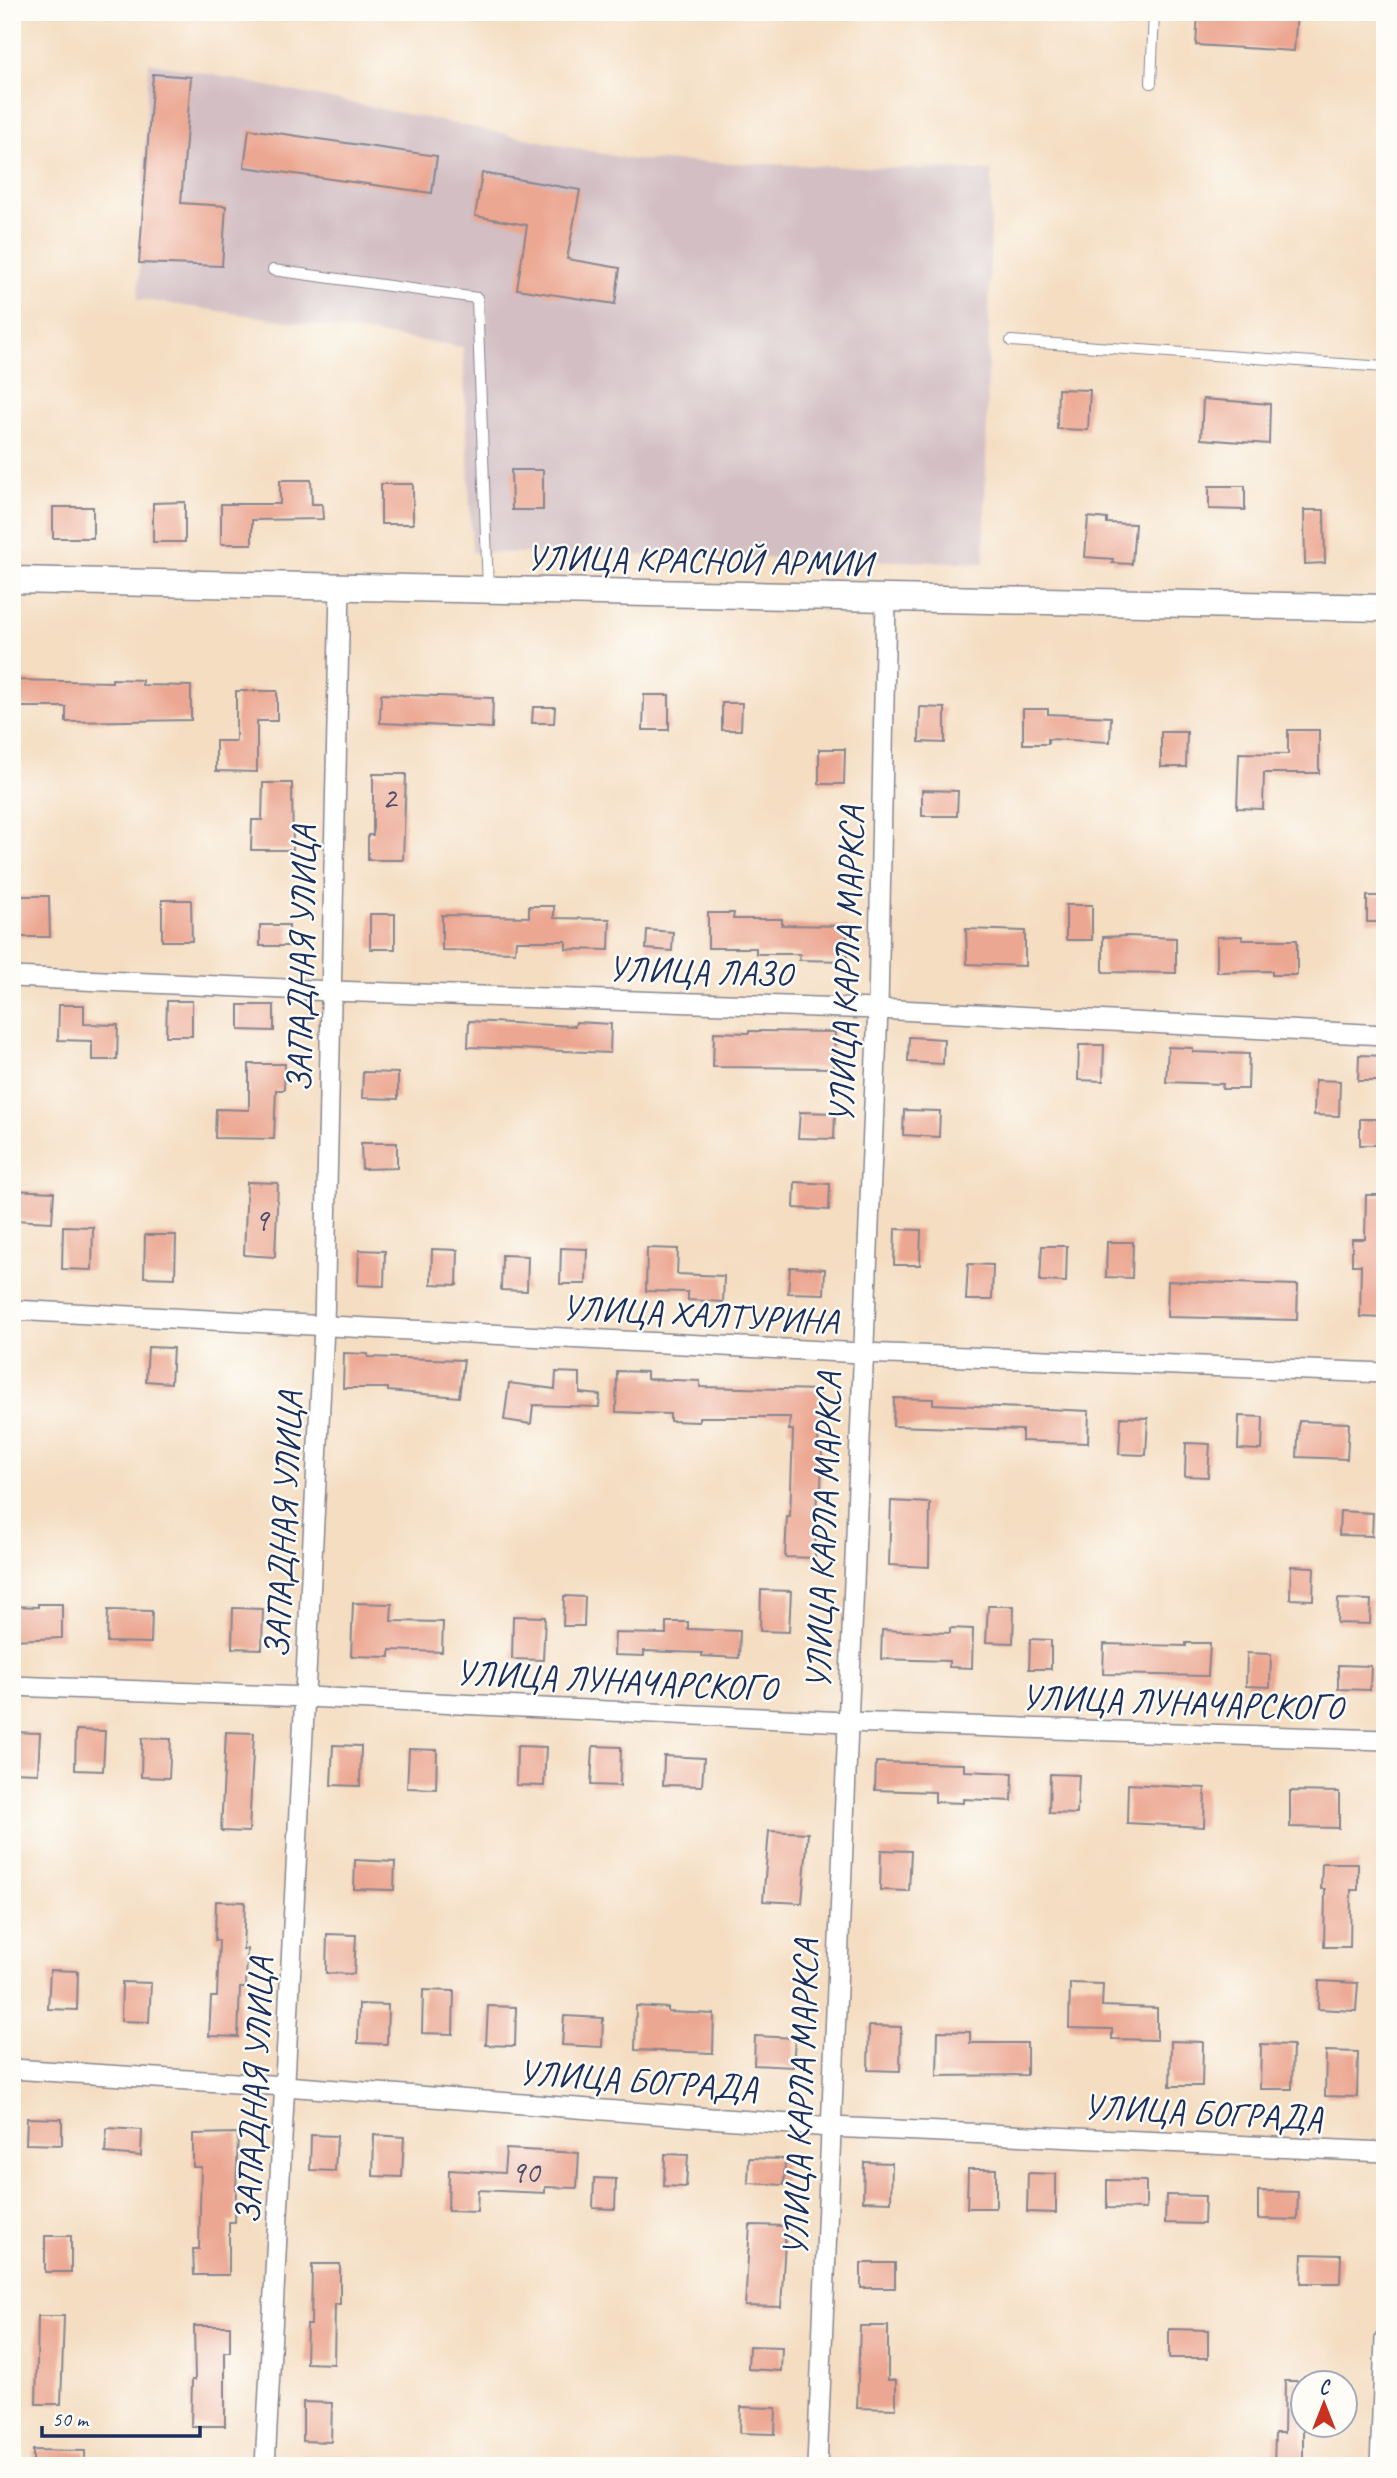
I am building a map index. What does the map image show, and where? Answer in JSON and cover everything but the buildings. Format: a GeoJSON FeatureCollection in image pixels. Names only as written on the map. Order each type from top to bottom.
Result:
{"type":"FeatureCollection","features":[{"type":"Feature","properties":{"kind":"street","name":"УЛИЦА КРАСНОЙ АРМИИ"},"geometry":{"type":"LineString","coordinates":[[12,580],[1385,608]]}},
{"type":"Feature","properties":{"kind":"street","name":"ЗАПАДНАЯ УЛИЦА"},"geometry":{"type":"LineString","coordinates":[[265,2466],[324,1327],[340,586]]}},
{"type":"Feature","properties":{"kind":"street","name":"УЛИЦА КАРЛА МАРКСА"},"geometry":{"type":"LineString","coordinates":[[817,2466],[878,1009],[886,599]]}},
{"type":"Feature","properties":{"kind":"street","name":"УЛИЦА ЛАЗО"},"geometry":{"type":"LineString","coordinates":[[12,977],[878,1009],[1385,1035]]}},
{"type":"Feature","properties":{"kind":"street","name":"УЛИЦА ХАЛТУРИНА"},"geometry":{"type":"LineString","coordinates":[[12,1310],[862,1353],[1385,1373]]}},
{"type":"Feature","properties":{"kind":"street","name":"УЛИЦА ЛУНАЧАРСКОГО"},"geometry":{"type":"LineString","coordinates":[[12,1686],[847,1722],[1385,1740]]}},
{"type":"Feature","properties":{"kind":"street","name":"УЛИЦА БОГРАДА"},"geometry":{"type":"LineString","coordinates":[[12,2069],[285,2085],[830,2127],[1385,2152]]}},
{"type":"Feature","properties":{"kind":"street"},"geometry":{"type":"LineString","coordinates":[[1380,2466],[1385,2339]]}},
{"type":"Feature","properties":{"kind":"lane"},"geometry":{"type":"LineString","coordinates":[[1151,83],[1154,12]]}},
{"type":"Feature","properties":{"kind":"lane"},"geometry":{"type":"LineString","coordinates":[[272,270],[477,298],[488,590]]}},
{"type":"Feature","properties":{"kind":"lane"},"geometry":{"type":"LineString","coordinates":[[1011,341],[1385,367]]}},
{"type":"Feature","properties":{"kind":"shaded area"},"geometry":{"type":"Polygon","coordinates":[[[149,62],[634,160],[992,171],[984,563],[472,552],[463,347],[138,299],[149,62]]]}}]}
